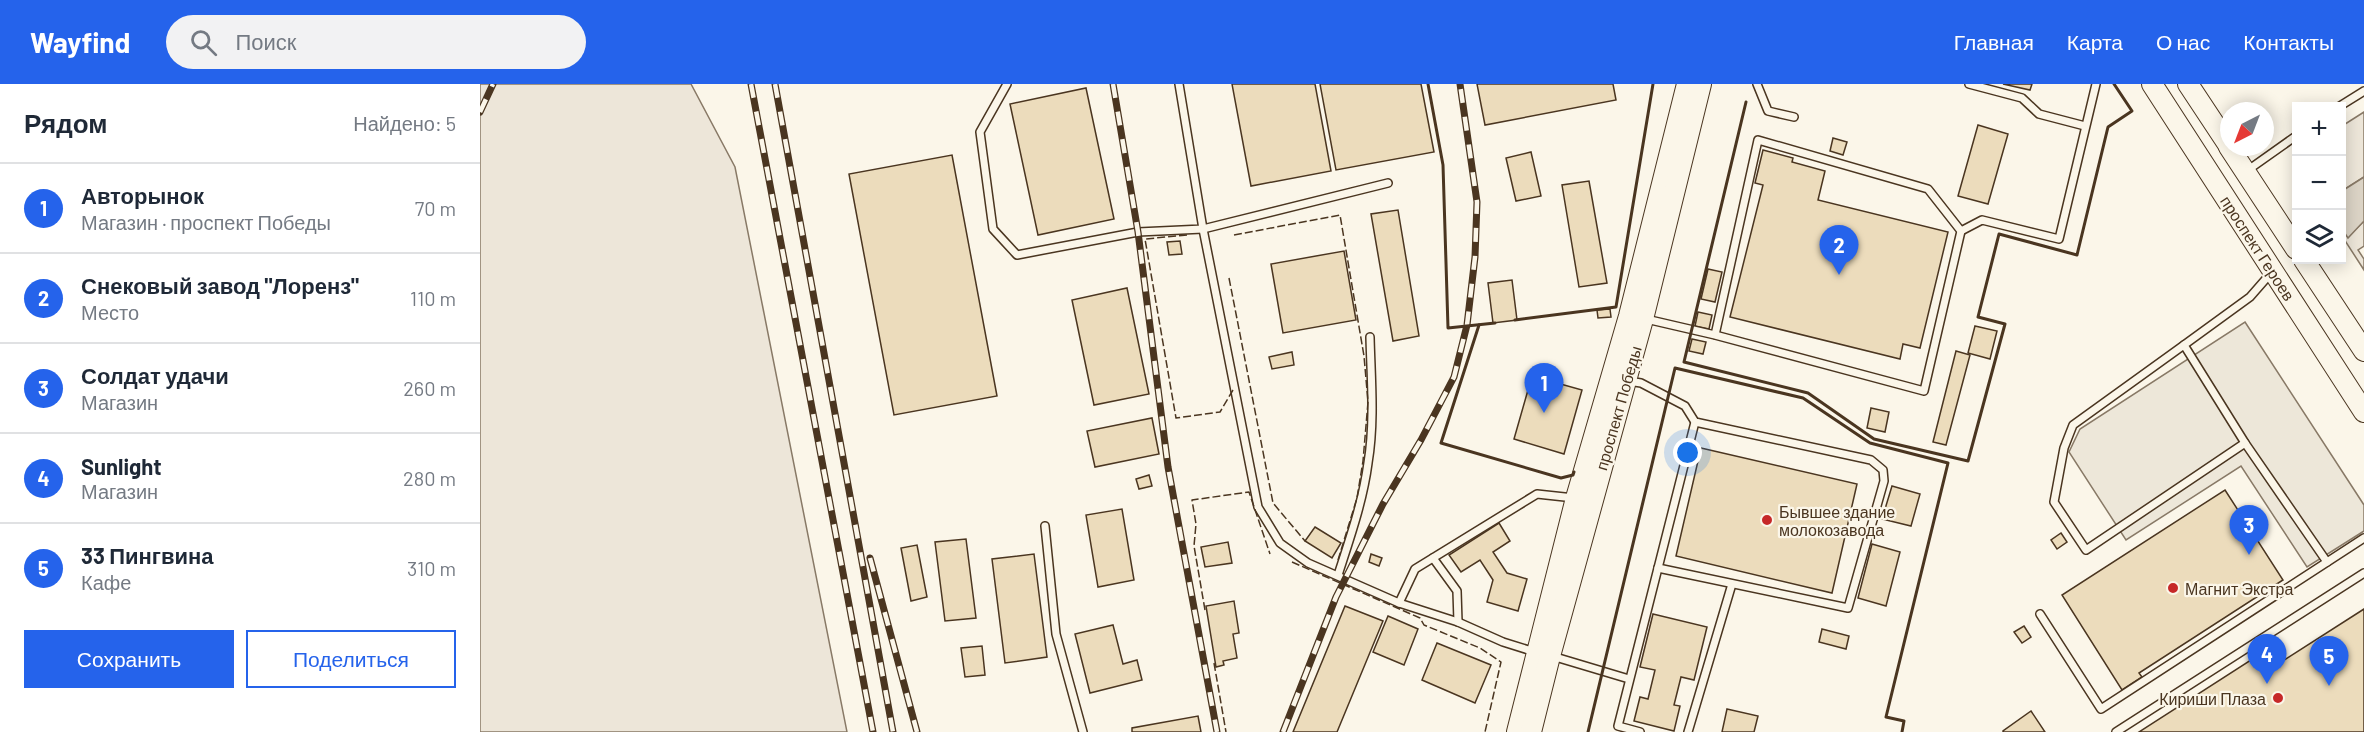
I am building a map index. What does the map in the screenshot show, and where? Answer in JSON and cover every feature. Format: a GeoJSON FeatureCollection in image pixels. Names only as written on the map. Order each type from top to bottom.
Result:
{"type":"FeatureCollection","features":[{"type":"Feature","properties":{"kind":"main road","name":"проспект Победы"},"geometry":{"type":"LineString","coordinates":[[1636,318],[1687,84]]}},
{"type":"Feature","properties":{"kind":"main road","name":"проспект Победы"},"geometry":{"type":"LineString","coordinates":[[1517,732],[1543,654],[1701,84]]}},
{"type":"Feature","properties":{"kind":"main road","name":"проспект Героев"},"geometry":{"type":"LineString","coordinates":[[2152,84],[2364,412]]}},
{"type":"Feature","properties":{"kind":"main road","name":"проспект Героев"},"geometry":{"type":"LineString","coordinates":[[2188,84],[2220,133]]}},
{"type":"Feature","properties":{"kind":"main road","name":"проспект Героев"},"geometry":{"type":"LineString","coordinates":[[2235,156],[2292,243]]}},
{"type":"Feature","properties":{"kind":"main road","name":"проспект Героев"},"geometry":{"type":"LineString","coordinates":[[2307,264],[2364,351]]}},
{"type":"Feature","properties":{"kind":"main road","name":"проспект Победы"},"geometry":{"type":"LineString","coordinates":[[1532,732],[1543,654],[1576,498],[1618,379]]}},
{"type":"Feature","properties":{"kind":"lane"},"geometry":{"type":"LineString","coordinates":[[1007,84],[980,132],[993,230],[1017,255],[1138,232],[1203,229],[1388,183]]}},
{"type":"Feature","properties":{"kind":"lane"},"geometry":{"type":"LineString","coordinates":[[1179,84],[1203,229],[1258,507],[1280,543],[1308,563],[1399,603],[1543,654],[1629,679]]}},
{"type":"Feature","properties":{"kind":"lane"},"geometry":{"type":"LineString","coordinates":[[1757,84],[1768,111],[1794,117]]}},
{"type":"Feature","properties":{"kind":"lane"},"geometry":{"type":"LineString","coordinates":[[1969,84],[2022,98],[2038,114],[2085,126]]}},
{"type":"Feature","properties":{"kind":"lane"},"geometry":{"type":"LineString","coordinates":[[1636,318],[1715,335],[1924,391],[1961,231],[1982,220],[2059,239],[2096,84]]}},
{"type":"Feature","properties":{"kind":"lane"},"geometry":{"type":"LineString","coordinates":[[2346,102],[2364,91]]}},
{"type":"Feature","properties":{"kind":"lane"},"geometry":{"type":"LineString","coordinates":[[2246,172],[2292,139]]}},
{"type":"Feature","properties":{"kind":"lane"},"geometry":{"type":"LineString","coordinates":[[1715,335],[1758,140],[1928,189],[1961,231]]}},
{"type":"Feature","properties":{"kind":"lane"},"geometry":{"type":"LineString","coordinates":[[2246,443],[2086,550],[2054,502],[2064,448],[2073,425],[2250,297],[2273,271]]}},
{"type":"Feature","properties":{"kind":"lane"},"geometry":{"type":"LineString","coordinates":[[1338,575],[1361,502],[1369,460],[1372,416],[1370,337]]}},
{"type":"Feature","properties":{"kind":"lane"},"geometry":{"type":"LineString","coordinates":[[2184,345],[2326,562]]}},
{"type":"Feature","properties":{"kind":"lane"},"geometry":{"type":"LineString","coordinates":[[1618,379],[1641,383],[1685,406],[1695,422],[1871,460],[1883,470],[1884,481],[1848,608],[1658,568]]}},
{"type":"Feature","properties":{"kind":"lane"},"geometry":{"type":"LineString","coordinates":[[1640,732],[1618,726],[1695,422]]}},
{"type":"Feature","properties":{"kind":"lane"},"geometry":{"type":"LineString","coordinates":[[1399,603],[1415,569],[1537,494],[1576,498]]}},
{"type":"Feature","properties":{"kind":"lane"},"geometry":{"type":"LineString","coordinates":[[1046,526],[1056,634],[1083,732]]}},
{"type":"Feature","properties":{"kind":"lane"},"geometry":{"type":"LineString","coordinates":[[2040,614],[2101,709],[2364,538]]}},
{"type":"Feature","properties":{"kind":"lane"},"geometry":{"type":"LineString","coordinates":[[1433,558],[1457,591],[1458,622]]}},
{"type":"Feature","properties":{"kind":"lane"},"geometry":{"type":"LineString","coordinates":[[2116,732],[2364,573]]}},
{"type":"Feature","properties":{"kind":"lane"},"geometry":{"type":"LineString","coordinates":[[1688,732],[1732,584]]}},
{"type":"Feature","properties":{"kind":"shaded area"},"geometry":{"type":"Polygon","coordinates":[[[480,84],[691,84],[735,167],[847,732],[480,732],[480,84]]]}},
{"type":"Feature","properties":{"kind":"shaded area"},"geometry":{"type":"Polygon","coordinates":[[[2364,112],[2364,177],[2346,188],[2346,156],[2346,123],[2364,112]]]}},
{"type":"Feature","properties":{"kind":"shaded area"},"geometry":{"type":"Polygon","coordinates":[[[2364,177],[2364,221],[2348,238],[2346,235],[2346,188],[2364,177]]]}},
{"type":"Feature","properties":{"kind":"shaded area"},"geometry":{"type":"Polygon","coordinates":[[[2364,221],[2364,246],[2358,250],[2364,259],[2364,270],[2346,242],[2346,234],[2348,237],[2364,221]]]}},
{"type":"Feature","properties":{"kind":"shaded area"},"geometry":{"type":"Polygon","coordinates":[[[2245,322],[2364,505],[2364,531],[2307,567],[2241,466],[2126,540],[2069,452],[2080,429],[2245,322]]]}},
{"type":"Feature","properties":{"kind":"building"},"geometry":{"type":"Polygon","coordinates":[[[1232,84],[1315,84],[1331,171],[1251,186],[1232,84]]]}},
{"type":"Feature","properties":{"kind":"building"},"geometry":{"type":"Polygon","coordinates":[[[1320,84],[1421,84],[1434,152],[1336,170],[1320,84]]]}},
{"type":"Feature","properties":{"kind":"building"},"geometry":{"type":"Polygon","coordinates":[[[1477,84],[1613,84],[1616,100],[1485,125],[1477,84]]]}},
{"type":"Feature","properties":{"kind":"building"},"geometry":{"type":"Polygon","coordinates":[[[2003,84],[2032,84],[2030,90],[2003,84]]]}},
{"type":"Feature","properties":{"kind":"building"},"geometry":{"type":"Polygon","coordinates":[[[1086,88],[1114,219],[1038,235],[1010,104],[1086,88]]]}},
{"type":"Feature","properties":{"kind":"building"},"geometry":{"type":"Polygon","coordinates":[[[1978,125],[2008,134],[1988,204],[1958,196],[1978,125]]]}},
{"type":"Feature","properties":{"kind":"building"},"geometry":{"type":"Polygon","coordinates":[[[1833,138],[1847,142],[1843,155],[1830,151],[1833,138]]]}},
{"type":"Feature","properties":{"kind":"building"},"geometry":{"type":"Polygon","coordinates":[[[1763,150],[1793,158],[1792,162],[1825,171],[1818,200],[1948,232],[1920,348],[1903,344],[1900,359],[1730,317],[1763,185],[1755,183],[1763,150]]]}},
{"type":"Feature","properties":{"kind":"building"},"geometry":{"type":"Polygon","coordinates":[[[1531,152],[1541,196],[1516,201],[1506,158],[1531,152]]]}},
{"type":"Feature","properties":{"kind":"building"},"geometry":{"type":"Polygon","coordinates":[[[952,155],[997,396],[894,415],[849,174],[952,155]]]}},
{"type":"Feature","properties":{"kind":"building"},"geometry":{"type":"Polygon","coordinates":[[[1589,181],[1607,283],[1579,287],[1562,185],[1589,181]]]}},
{"type":"Feature","properties":{"kind":"building"},"geometry":{"type":"Polygon","coordinates":[[[1398,210],[1419,336],[1393,341],[1371,214],[1398,210]]]}},
{"type":"Feature","properties":{"kind":"building"},"geometry":{"type":"Polygon","coordinates":[[[1180,241],[1182,254],[1169,255],[1167,242],[1180,241]]]}},
{"type":"Feature","properties":{"kind":"building"},"geometry":{"type":"Polygon","coordinates":[[[1344,251],[1356,320],[1283,333],[1271,264],[1344,251]]]}},
{"type":"Feature","properties":{"kind":"building"},"geometry":{"type":"Polygon","coordinates":[[[1708,269],[1722,272],[1715,302],[1701,299],[1708,269]]]}},
{"type":"Feature","properties":{"kind":"building"},"geometry":{"type":"Polygon","coordinates":[[[1512,280],[1517,320],[1493,323],[1488,283],[1512,280]]]}},
{"type":"Feature","properties":{"kind":"building"},"geometry":{"type":"Polygon","coordinates":[[[1127,288],[1149,394],[1094,405],[1072,300],[1127,288]]]}},
{"type":"Feature","properties":{"kind":"building"},"geometry":{"type":"Polygon","coordinates":[[[1610,309],[1611,317],[1598,318],[1597,310],[1610,309]]]}},
{"type":"Feature","properties":{"kind":"building"},"geometry":{"type":"Polygon","coordinates":[[[1698,312],[1712,315],[1709,329],[1695,326],[1698,312]]]}},
{"type":"Feature","properties":{"kind":"building"},"geometry":{"type":"Polygon","coordinates":[[[1975,326],[1997,331],[1990,359],[1968,353],[1975,326]]]}},
{"type":"Feature","properties":{"kind":"building"},"geometry":{"type":"Polygon","coordinates":[[[1692,339],[1706,342],[1703,354],[1689,351],[1692,339]]]}},
{"type":"Feature","properties":{"kind":"building"},"geometry":{"type":"Polygon","coordinates":[[[1956,351],[1970,355],[1946,445],[1933,442],[1956,351]]]}},
{"type":"Feature","properties":{"kind":"building"},"geometry":{"type":"Polygon","coordinates":[[[1292,352],[1294,365],[1272,369],[1269,357],[1292,352]]]}},
{"type":"Feature","properties":{"kind":"building"},"geometry":{"type":"Polygon","coordinates":[[[1532,376],[1582,390],[1564,454],[1514,439],[1532,376]]]}},
{"type":"Feature","properties":{"kind":"building"},"geometry":{"type":"Polygon","coordinates":[[[1871,408],[1889,412],[1885,432],[1867,428],[1871,408]]]}},
{"type":"Feature","properties":{"kind":"building"},"geometry":{"type":"Polygon","coordinates":[[[1152,418],[1159,454],[1095,467],[1087,431],[1152,418]]]}},
{"type":"Feature","properties":{"kind":"building","name":"Бывшее здание молокозавода"},"geometry":{"type":"Polygon","coordinates":[[[1701,448],[1857,484],[1832,593],[1676,556],[1701,448]]]}},
{"type":"Feature","properties":{"kind":"building"},"geometry":{"type":"Polygon","coordinates":[[[1149,475],[1152,486],[1139,489],[1136,479],[1149,475]]]}},
{"type":"Feature","properties":{"kind":"building"},"geometry":{"type":"Polygon","coordinates":[[[1892,486],[1920,494],[1911,526],[1882,519],[1892,486]]]}},
{"type":"Feature","properties":{"kind":"building","name":"Магнит Экстра"},"geometry":{"type":"Polygon","coordinates":[[[2225,490],[2283,580],[2139,673],[2142,677],[2122,690],[2062,595],[2225,490]]]}},
{"type":"Feature","properties":{"kind":"building"},"geometry":{"type":"Polygon","coordinates":[[[1122,509],[1134,580],[1098,587],[1086,515],[1122,509]]]}},
{"type":"Feature","properties":{"kind":"building"},"geometry":{"type":"Polygon","coordinates":[[[1499,523],[1510,541],[1493,552],[1507,573],[1527,579],[1518,611],[1487,602],[1493,580],[1480,560],[1461,572],[1449,555],[1499,523]]]}},
{"type":"Feature","properties":{"kind":"building"},"geometry":{"type":"Polygon","coordinates":[[[1315,527],[1341,543],[1332,558],[1305,541],[1315,527]]]}},
{"type":"Feature","properties":{"kind":"building"},"geometry":{"type":"Polygon","coordinates":[[[2061,533],[2067,542],[2057,549],[2051,540],[2061,533]]]}},
{"type":"Feature","properties":{"kind":"building"},"geometry":{"type":"Polygon","coordinates":[[[966,539],[976,618],[945,621],[935,542],[966,539]]]}},
{"type":"Feature","properties":{"kind":"building"},"geometry":{"type":"Polygon","coordinates":[[[1228,542],[1232,563],[1205,567],[1201,547],[1228,542]]]}},
{"type":"Feature","properties":{"kind":"building"},"geometry":{"type":"Polygon","coordinates":[[[1872,544],[1900,552],[1886,606],[1858,598],[1872,544]]]}},
{"type":"Feature","properties":{"kind":"building"},"geometry":{"type":"Polygon","coordinates":[[[917,545],[927,597],[911,601],[901,548],[917,545]]]}},
{"type":"Feature","properties":{"kind":"building"},"geometry":{"type":"Polygon","coordinates":[[[1034,554],[1047,657],[1005,663],[992,559],[1034,554]]]}},
{"type":"Feature","properties":{"kind":"building"},"geometry":{"type":"Polygon","coordinates":[[[1371,554],[1382,558],[1379,566],[1369,562],[1371,554]]]}},
{"type":"Feature","properties":{"kind":"building"},"geometry":{"type":"Polygon","coordinates":[[[1234,601],[1239,633],[1233,634],[1237,658],[1223,661],[1224,665],[1216,667],[1206,606],[1234,601]]]}},
{"type":"Feature","properties":{"kind":"building"},"geometry":{"type":"Polygon","coordinates":[[[1345,606],[1383,621],[1337,732],[1293,732],[1345,606]]]}},
{"type":"Feature","properties":{"kind":"building","name":"Кириши Плаза"},"geometry":{"type":"Polygon","coordinates":[[[2364,609],[2364,732],[2139,732],[2268,649],[2278,664],[2364,609]]]}},
{"type":"Feature","properties":{"kind":"building"},"geometry":{"type":"Polygon","coordinates":[[[1653,614],[1707,627],[1694,680],[1681,677],[1674,705],[1680,706],[1674,731],[1634,721],[1640,697],[1648,699],[1655,670],[1640,667],[1653,614]]]}},
{"type":"Feature","properties":{"kind":"building"},"geometry":{"type":"Polygon","coordinates":[[[1388,616],[1418,629],[1404,665],[1373,652],[1388,616]]]}},
{"type":"Feature","properties":{"kind":"building"},"geometry":{"type":"Polygon","coordinates":[[[1113,625],[1123,664],[1137,660],[1142,680],[1090,693],[1075,634],[1113,625]]]}},
{"type":"Feature","properties":{"kind":"building"},"geometry":{"type":"Polygon","coordinates":[[[2024,626],[2031,637],[2022,643],[2014,632],[2024,626]]]}},
{"type":"Feature","properties":{"kind":"building"},"geometry":{"type":"Polygon","coordinates":[[[1822,629],[1849,636],[1846,649],[1819,642],[1822,629]]]}},
{"type":"Feature","properties":{"kind":"building"},"geometry":{"type":"Polygon","coordinates":[[[1437,643],[1491,665],[1475,703],[1422,680],[1437,643]]]}},
{"type":"Feature","properties":{"kind":"building"},"geometry":{"type":"Polygon","coordinates":[[[982,646],[985,675],[965,677],[961,648],[982,646]]]}},
{"type":"Feature","properties":{"kind":"building"},"geometry":{"type":"Polygon","coordinates":[[[1727,709],[1758,716],[1754,732],[1722,732],[1727,709]]]}},
{"type":"Feature","properties":{"kind":"building"},"geometry":{"type":"Polygon","coordinates":[[[2031,711],[2045,732],[2003,732],[2003,731],[2031,711]]]}},
{"type":"Feature","properties":{"kind":"building"},"geometry":{"type":"Polygon","coordinates":[[[1198,716],[1201,732],[1132,732],[1132,728],[1198,716]]]}},
{"type":"Feature","properties":{"kind":"railway"},"geometry":{"type":"LineString","coordinates":[[480,112],[493,84]]}},
{"type":"Feature","properties":{"kind":"railway"},"geometry":{"type":"LineString","coordinates":[[751,84],[873,732]]}},
{"type":"Feature","properties":{"kind":"railway"},"geometry":{"type":"LineString","coordinates":[[775,84],[893,732]]}},
{"type":"Feature","properties":{"kind":"railway"},"geometry":{"type":"LineString","coordinates":[[1113,84],[1138,232],[1168,467],[1217,732]]}},
{"type":"Feature","properties":{"kind":"railway"},"geometry":{"type":"LineString","coordinates":[[1283,732],[1336,597],[1383,504],[1421,440],[1454,377],[1467,325],[1475,257],[1477,202],[1460,84]]}},
{"type":"Feature","properties":{"kind":"railway"},"geometry":{"type":"LineString","coordinates":[[870,558],[917,732]]}},
{"type":"Feature","properties":{"kind":"fence"},"geometry":{"type":"LineString","coordinates":[[1234,235],[1340,215],[1364,356],[1368,402],[1357,498],[1338,560]]}},
{"type":"Feature","properties":{"kind":"fence"},"geometry":{"type":"LineString","coordinates":[[1187,235],[1145,239],[1176,418],[1220,412],[1233,390]]}},
{"type":"Feature","properties":{"kind":"fence"},"geometry":{"type":"LineString","coordinates":[[1229,278],[1273,503],[1305,541]]}},
{"type":"Feature","properties":{"kind":"fence"},"geometry":{"type":"LineString","coordinates":[[1205,610],[1194,546],[1196,524],[1192,500],[1249,492],[1270,554]]}},
{"type":"Feature","properties":{"kind":"fence"},"geometry":{"type":"LineString","coordinates":[[1292,562],[1420,618],[1424,625],[1480,648],[1501,662],[1485,732]]}},
{"type":"Feature","properties":{"kind":"fence"},"geometry":{"type":"LineString","coordinates":[[1214,663],[1226,732]]}},
{"type":"Feature","properties":{"kind":"wall"},"geometry":{"type":"LineString","coordinates":[[1428,84],[1443,165],[1448,328],[1495,323]]}},
{"type":"Feature","properties":{"kind":"wall"},"geometry":{"type":"LineString","coordinates":[[1515,320],[1616,307],[1653,84]]}},
{"type":"Feature","properties":{"kind":"wall"},"geometry":{"type":"LineString","coordinates":[[1746,102],[1684,362],[1808,393],[1874,439],[1968,461],[2005,324],[1978,317],[1999,234],[2077,255],[2108,127],[2132,111],[2114,84]]}},
{"type":"Feature","properties":{"kind":"wall"},"geometry":{"type":"LineString","coordinates":[[1479,325],[1441,443],[1561,478],[1573,475],[1574,472]]}},
{"type":"Feature","properties":{"kind":"wall"},"geometry":{"type":"LineString","coordinates":[[1588,732],[1675,368],[1803,398],[1870,443],[1948,463],[1886,717],[1904,721],[1902,732]]}},
{"type":"Feature","properties":{"kind":"place","name":"Снековый завод \"Лоренз\""},"geometry":{"type":"Point","coordinates":[1839,275]}},
{"type":"Feature","properties":{"kind":"place","name":"Авторынок"},"geometry":{"type":"Point","coordinates":[1544,413]}},
{"type":"Feature","properties":{"kind":"place","name":"Бывшее здание молокозавода"},"geometry":{"type":"Point","coordinates":[1767,520]}},
{"type":"Feature","properties":{"kind":"place","name":"Солдат удачи"},"geometry":{"type":"Point","coordinates":[2249,555]}},
{"type":"Feature","properties":{"kind":"place","name":"Магнит Экстра"},"geometry":{"type":"Point","coordinates":[2173,588]}},
{"type":"Feature","properties":{"kind":"place","name":"Sunlight"},"geometry":{"type":"Point","coordinates":[2267,684]}},
{"type":"Feature","properties":{"kind":"place","name":"33 Пингвина"},"geometry":{"type":"Point","coordinates":[2329,686]}},
{"type":"Feature","properties":{"kind":"place","name":"Кириши Плаза"},"geometry":{"type":"Point","coordinates":[2278,698]}}]}
